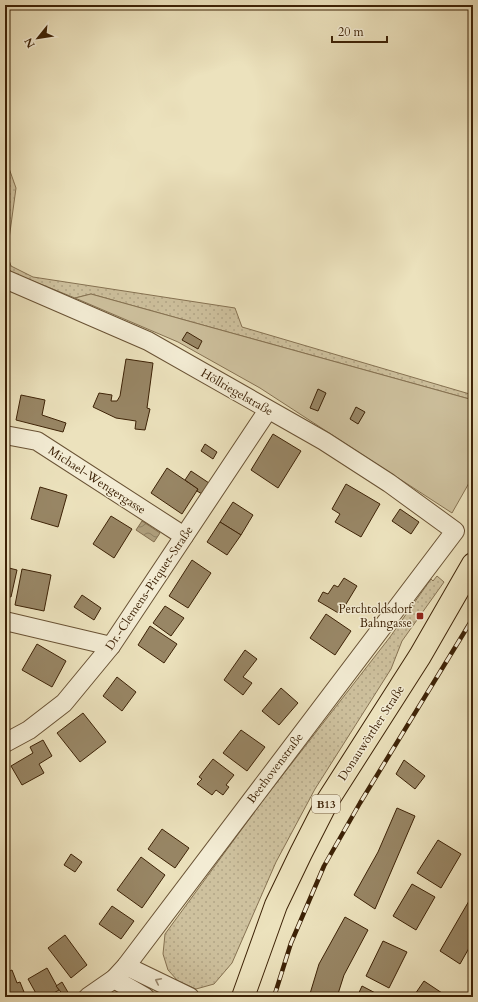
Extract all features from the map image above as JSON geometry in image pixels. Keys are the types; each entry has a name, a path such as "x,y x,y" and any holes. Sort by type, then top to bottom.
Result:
{"main road":[{"name":"Donauwörther Straße","path":"243,997 276,905 300,853 328,800 420,656 473,564"}],"street":[{"name":"Höllriegelstraße","path":"5,279 148,342 324,441 382,478 455,531"},
{"name":"Dr.-Clemens-Pirquet-Straße","path":"5,743 29,730 64,703 111,646 268,410"},
{"name":"Michael-Wengergasse","path":"5,434 37,441 184,536"},
{"name":"Beethovenstraße","path":"88,997 114,979 126,966 455,531"},
{"path":"5,622 111,646"},
{"path":"126,966 190,997"},
{"path":"114,979 145,997"}],"shaded area":[{"path":"5,157 16,188 7,254 11,266 33,277 235,308 242,327 473,395 473,400 91,294 75,298 13,273 5,266 5,202 7,189 5,177"},
{"path":"91,294 473,400 473,476 452,513 260,388 178,342 75,298"},
{"path":"437,576 444,582 402,641 391,669 315,789 276,862 232,963 214,984 196,989 178,981 168,970 163,954 165,934 261,803 390,637 431,579 433,581"}],"water":[{"path":"142,521 160,533 154,542 136,530"}],"building":[{"path":"187,332 202,341 198,349 182,340"},
{"path":"126,359 153,363 147,408 150,409 145,430 135,429 136,421 116,418 93,407 99,393 112,395 111,401 117,401 120,396"},
{"path":"318,389 326,393 318,411 310,408"},
{"path":"21,395 45,400 42,415 66,423 63,432 16,420"},
{"path":"356,407 365,412 358,424 350,419"},
{"path":"273,434 301,451 278,488 251,470"},
{"path":"205,444 217,452 213,459 201,451"},
{"path":"167,468 198,489 182,514 151,493"},
{"path":"191,471 209,483 202,494 197,491 198,489 185,480"},
{"path":"346,484 380,504 361,537 335,522 340,514 332,509"},
{"path":"40,487 67,495 58,527 31,519"},
{"path":"233,502 253,515 241,535 220,522"},
{"path":"400,509 419,522 411,534 392,521"},
{"path":"111,516 132,529 114,558 93,544"},
{"path":"220,522 241,535 227,555 207,542"},
{"path":"192,560 211,573 188,608 169,596"},
{"path":"5,567 17,570 11,597 5,596"},
{"path":"22,569 51,575 44,611 15,605"},
{"path":"344,578 357,586 340,614 318,601 323,592 328,594 334,585 338,587"},
{"path":"82,595 101,608 94,620 74,607"},
{"path":"165,606 184,618 171,636 153,623"},
{"path":"326,614 351,631 335,655 310,638"},
{"path":"150,626 177,644 164,663 138,645"},
{"path":"37,644 66,661 52,687 22,670"},
{"path":"245,650 257,659 243,677 252,683 243,695 224,680"},
{"path":"117,677 136,692 122,711 103,696"},
{"path":"281,688 298,703 279,725 262,711"},
{"path":"83,713 106,742 80,762 57,733"},
{"path":"241,730 265,747 247,771 223,753"},
{"path":"43,740 52,756 39,764 44,773 22,785 11,766 33,753 30,747"},
{"path":"213,759 234,775 226,785 229,787 223,795 216,790 212,795 197,784 202,779 199,777"},
{"path":"404,760 425,776 415,789 396,774"},
{"path":"397,808 415,816 375,909 354,895 378,852"},
{"path":"162,829 189,848 175,868 148,849"},
{"path":"438,840 461,854 441,888 417,873"},
{"path":"71,854 82,862 75,872 64,865"},
{"path":"141,857 165,875 142,908 117,890"},
{"path":"412,884 435,897 416,930 393,916"},
{"path":"473,894 473,941 460,964 440,951"},
{"path":"112,906 134,921 121,939 99,924"},
{"path":"345,917 368,930 344,975 337,997 309,997 319,964"},
{"path":"65,935 87,965 71,978 48,948"},
{"path":"383,941 407,952 389,988 366,976"},
{"path":"47,968 59,990 52,994 53,997 38,997 28,979"},
{"path":"12,970 17,983 20,982 26,997 5,997 5,973"},
{"path":"424,981 445,995 444,997 413,997"},
{"path":"62,982 69,994 65,997 56,986"},
{"path":"362,986 383,997 357,997"}],"railway":[{"path":"274,997 291,943 324,866 360,803 473,618"}],"place":[{"name":"Perchtoldsdorf Bahngasse","path":"420,616"}]}
